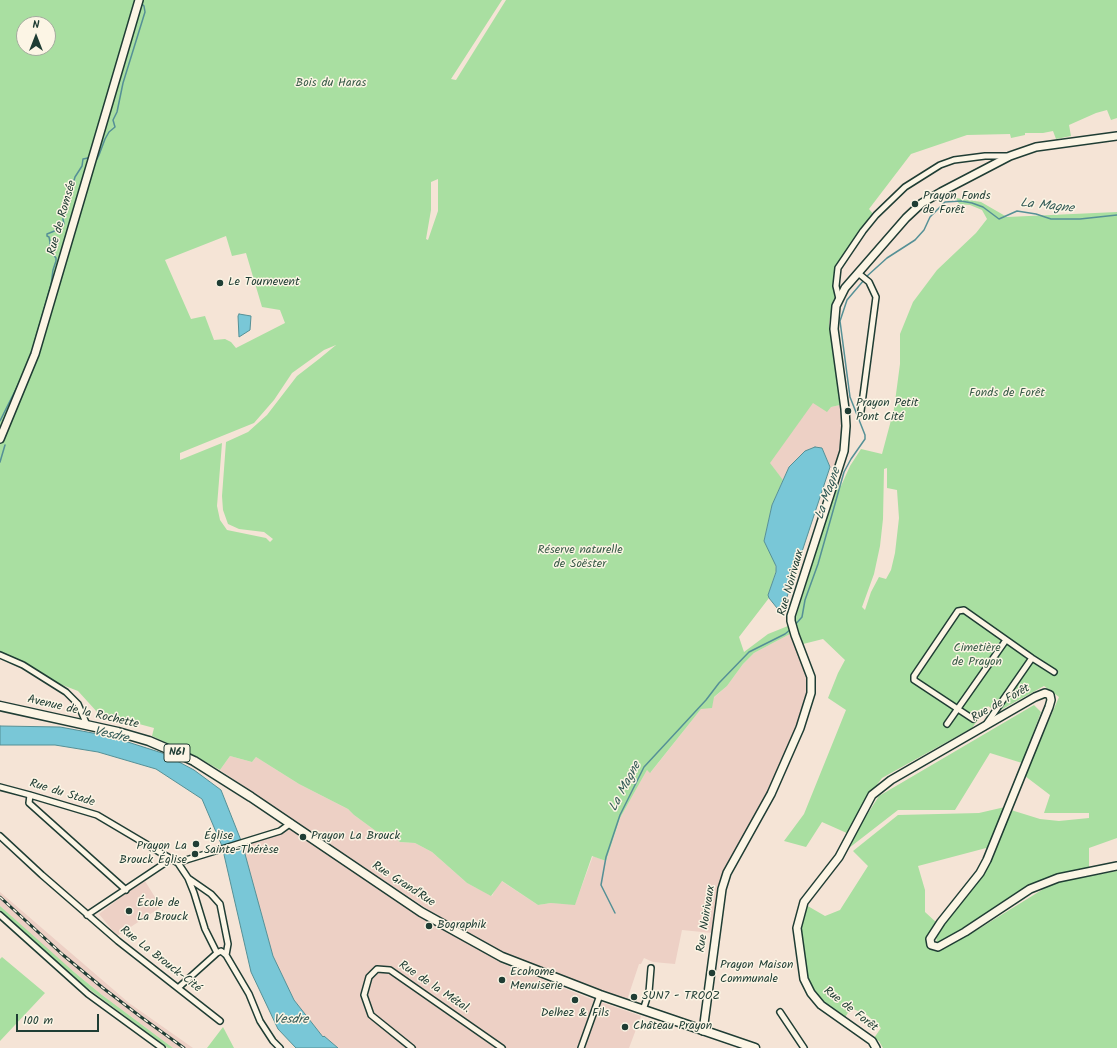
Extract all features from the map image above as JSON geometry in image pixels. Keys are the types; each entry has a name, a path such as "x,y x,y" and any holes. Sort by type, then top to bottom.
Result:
{"main road":[{"name":"Avenue de la Rochette","path":"0,706 118,732 149,742 183,756 204,767 251,796"},
{"name":"Rue Grand'Rue","path":"251,796 421,912 502,957 600,995 752,1047"}],"street":[{"name":"Rue de Romsée","path":"0,439 35,354 139,0"},
{"name":"Rue Noirivaux","path":"703,1031 722,889 727,873 771,794 800,728 811,693 811,678 792,627 791,616 844,450 846,426 845,409 834,329 836,306 839,299 845,288 860,274 906,218 922,203 1010,156 1036,148 1117,136"},
{"path":"839,299 836,286 838,268 863,231 876,215 905,187 940,165 954,160 985,156 1010,156"},
{"path":"860,274 869,282 876,298 861,411"},
{"path":"973,719 914,680 914,676 958,611 964,610 1054,672"},
{"path":"947,724 1006,640"},
{"path":"0,655 23,665 66,692 78,704 87,725"},
{"path":"987,724 1032,658"},
{"name":"Rue de Forêt","path":"876,1048 872,1041 821,1005 811,993 804,979 797,928 804,902 839,857 872,795 891,780 1035,697 1044,693 1050,695 1051,700 1049,707 987,860 980,873 941,922 930,939 931,945 938,947 965,932 1030,889 1058,878 1117,866"},
{"name":"Rue du Stade","path":"0,787 97,815 178,863"},
{"path":"30,795 29,803 126,890"},
{"path":"217,953 205,929 188,878 178,863 280,832 291,823"},
{"name":"Rue La Brouck-Cité","path":"0,836 87,915 220,1021"},
{"path":"87,915 171,859"},
{"path":"188,878 211,894 220,904 228,944 226,955"},
{"path":"0,915 82,989 162,1048"},
{"path":"178,988 221,951 226,955 248,994 260,1021 280,1048"},
{"path":"643,1010 649,992 651,968"},
{"name":"Rue de la Métal.","path":"412,1048 371,1015 364,995 369,977 377,969 390,970 502,1048"},
{"path":"581,1048 600,995"},
{"path":"780,1012 804,1048"}],"shaded area":[{"path":"813,402 831,407 840,405 843,416 843,444 835,470 830,467 822,448 789,467 783,480 769,463"},
{"path":"790,634 809,679 809,696 784,761 720,882 712,933 682,930 675,964 653,962 644,958 641,964 639,964 627,1000 526,965 432,912 220,770 230,756 252,762 256,757 299,784 348,809 384,837 387,833 400,842 415,843 432,852 467,883 492,896 500,880 538,905 551,903 575,904 593,856 606,861 620,818 647,770 651,772 701,709 727,686 743,664 754,653"},
{"path":"293,829 420,916 501,963 586,997 641,1016 629,1048 338,1048 324,1036 323,1037 294,1000 273,956 242,843"},
{"name":"École de La Brouck","path":"145,881 161,907 117,936 99,914 126,893"},
{"path":"0,892 129,1003 193,1048 173,1048 102,995 49,951 0,906"}],"green space":[{"path":"0,0 502,0 451,79 456,80 506,0 1117,0 1117,118 1111,120 1107,110 1096,113 1069,125 1071,136 1056,139 1053,131 1043,133 1025,133 1025,135 1011,138 1010,134 967,135 911,154 869,209 874,215 837,268 834,279 835,294 829,323 840,405 831,407 827,412 813,403 770,463 783,480 772,505 764,541 775,561 776,571 768,595 769,598 739,637 744,652 768,634 788,626 790,634 754,653 743,664 727,686 714,697 712,708 701,709 650,773 647,770 620,818 606,861 592,856 575,905 551,903 538,905 502,881 491,896 467,883 432,852 415,843 400,842 387,833 384,837 348,809 299,784 256,757 252,762 230,756 220,770 197,757 152,736 154,728 98,713 78,691 52,681 0,655","holes":["438,179 438,211 428,240 426,239 431,210 431,182","226,236 232,256 246,253 262,307 280,310 285,323 236,348 231,342 225,339 214,340 205,316 191,319 165,260","336,345 297,376 267,415 248,432 226,442 222,496 223,510 228,524 239,529 264,532 273,539 270,542 266,538 227,530 220,520 217,506 222,443 180,460 180,453 254,423 274,400 292,373 324,350"]},
{"path":"956,198 981,202 1007,217 1117,212 1117,838 1089,848 1089,869 1060,874 1032,886 942,944 937,942 936,937 940,928 993,858 1011,810 1040,819 1059,821 1089,818 1089,813 1044,813 1050,795 1025,776 1059,697 1044,686 997,712 988,706 972,728 882,778 867,798 849,834 822,822 806,847 784,841 804,814 846,710 828,698 845,660 823,639 803,644 795,620 837,485 841,486 850,466 861,449 882,454 894,409 900,364 900,334 913,302 937,270 976,233 987,219 982,210 970,205 959,204","holes":["887,468 887,488 897,490 899,518 895,553 891,570 886,579 879,577 871,592 865,610 862,607 874,574 880,546 883,519 884,469"]},
{"path":"1034,705 1041,712 1022,763 990,753 955,810 898,810 849,848 861,824 879,796"},
{"path":"1005,807 990,847 918,866 925,890 925,912 937,923 927,938 927,946 934,951 944,948 977,930 1053,883 1117,871 1117,1048 883,1048 879,1041 874,1038 881,1028 867,1015 851,1008 844,1019 824,1003 814,991 807,976 800,929 806,905 825,916 840,910 868,866 853,851 898,815 979,813"},
{"path":"0,906 102,995 173,1048 168,1048 74,978 0,911"},
{"path":"2,957 45,993 0,1041 0,959"},
{"path":"223,1027 234,1048 207,1048"}],"water":[{"path":"239,314 251,316 250,330 239,337 238,316"},
{"path":"815,447 822,448 830,467 783,609 777,608 768,595 776,572 776,566 764,541 772,505 789,467 805,451"},
{"name":"Vesdre","path":"0,726 60,727 109,736 162,753 194,770 221,790 242,843 273,956 294,1000 323,1037 324,1036 338,1048 296,1048 278,1029 251,972 222,846 202,799 156,769 98,752 55,745 0,745"}],"waterway":[{"path":"97,159 105,139 109,132 115,127 113,120 117,112 123,83 145,12 144,6 141,3"},
{"path":"30,358 51,285 56,261 56,258 50,251 50,242 47,234 57,230 64,224 63,219 75,177 82,166 83,159 88,158"},
{"name":"La Magne","path":"866,277 887,258 915,240 924,230 930,217 945,202 961,201 972,203 983,207 999,219 1017,211 1036,214 1051,219 1080,219 1117,215"},
{"name":"La Magne","path":"794,626 802,617 805,600 818,564 844,472 865,439 865,435 850,397 840,321 847,300 864,280"},
{"path":"0,421 24,373"},
{"path":"0,462 5,445"},
{"name":"La Magne","path":"615,913 601,885 606,857 620,815 644,767 706,700 719,683 749,652 785,634 791,629"}],"railway":[{"path":"0,897 63,955 103,988 184,1048"}],"place":[{"name":"Prayon Fonds de Forêt","path":"915,204"},
{"name":"Le Tournevent","path":"220,283"},
{"name":"Prayon Petit Pont Cité","path":"848,411"},
{"name":"Prayon La Brouck","path":"303,837"},
{"name":"Église Sainte-Thérèse","path":"196,844"},
{"name":"Prayon La Brouck Église","path":"195,854"},
{"name":"École de La Brouck","path":"129,911"},
{"name":"Bographik","path":"429,926"},
{"name":"Prayon Maison Communale","path":"712,973"},
{"name":"Ecohome Menuiserie","path":"502,980"},
{"name":"SUN7 - TROOZ","path":"634,997"},
{"name":"Delhez & Fils","path":"575,1000"},
{"name":"Château Prayon","path":"625,1027"}],"park label":[{"name":"Bois du Haras","path":"331,84"},
{"name":"Fonds de Forêt","path":"1007,394"},
{"name":"Réserve naturelle de Soëster","path":"580,558"},
{"name":"Cimetière de Prayon","path":"977,656"}]}
